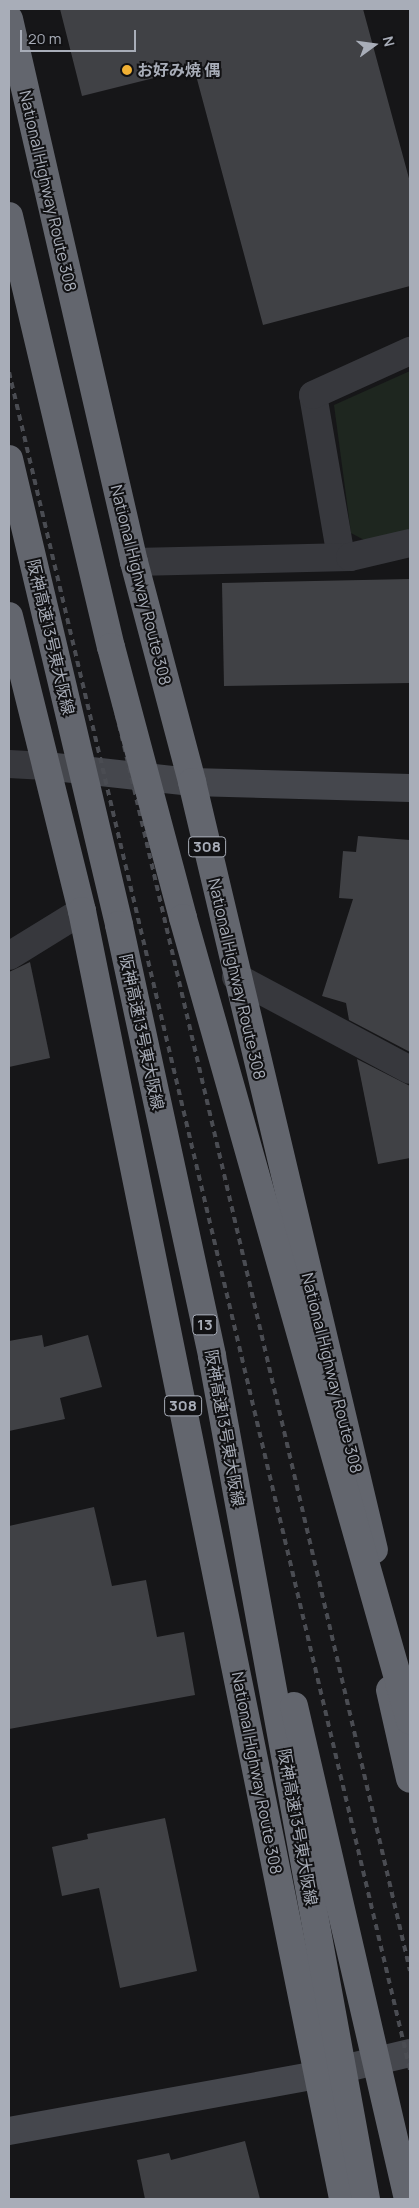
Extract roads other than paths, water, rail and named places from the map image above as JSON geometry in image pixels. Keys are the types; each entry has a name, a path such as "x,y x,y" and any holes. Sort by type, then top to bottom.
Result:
{"highway":[{"name":"National Highway Route 308","path":"9,19 134,562 192,782 236,977 374,1548 410,1674"},
{"path":"9,216 111,647 346,1503 410,1721"},
{"name":"阪神高速13号東大阪線","path":"9,459 119,925 212,1356 366,2199"},
{"name":"National Highway Route 308","path":"9,616 82,911 343,2199"},
{"path":"212,1356 408,2199"},
{"path":"346,1503 410,1779"}],"street":[{"path":"341,557 312,395 410,351"},
{"path":"134,562 341,557 410,543"},
{"path":"9,764 46,766 192,782 410,788"},
{"path":"9,956 82,911"},
{"path":"236,977 410,1070"},
{"path":"9,2131 317,2075 410,2053"}],"railway":[{"path":"9,253 410,1971"},
{"path":"9,372 410,2070"}],"place":[{"name":"お好み焼 偶","path":"127,70"}]}
